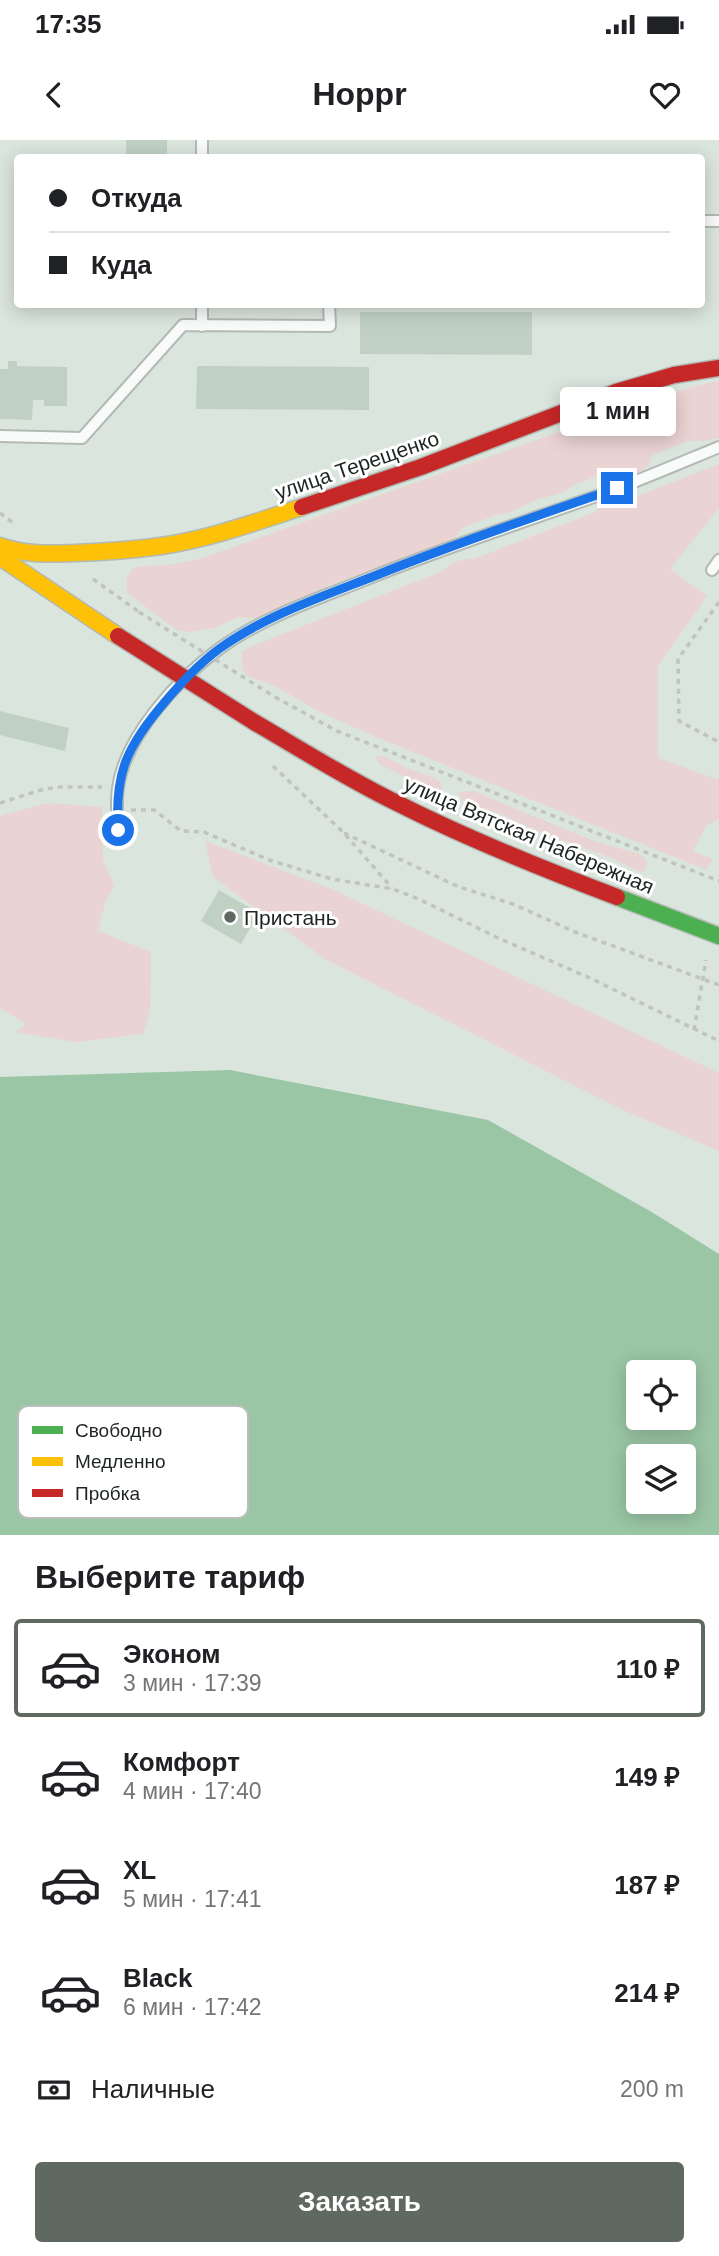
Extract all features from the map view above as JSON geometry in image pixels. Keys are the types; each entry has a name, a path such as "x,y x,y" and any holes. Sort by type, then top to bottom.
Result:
{"street":[{"name":"улица Терещенко","path":"0,546 39,554 79,554 162,545 228,531 421,467 616,392 674,375 719,368"},
{"name":"улица Вятская Набережная","path":"0,557 254,722 396,803 516,857 719,936"}],"lane":[{"path":"202,308 202,326"},
{"path":"0,436 82,438 183,325 330,326 329,308"},
{"path":"118,830 118,787 124,765 140,731 173,692 204,662 238,637 284,612 430,553 617,488 719,447"}],"path":[{"path":"719,602 678,659 678,672 679,721 719,742"},
{"path":"139,612 275,697 337,730 719,881"},
{"path":"271,763 277,772 344,833 393,889"},
{"path":"0,803 44,789 118,787"},
{"path":"117,810 154,810 181,831 204,832 269,860 332,879 393,889 421,900 498,939 590,978 719,1041"},
{"path":"344,833 460,887 513,904 575,932 719,985"},
{"path":"694,1030 706,956"}],"shaded area":[{"path":"719,381 719,438 688,441 652,455 646,467 636,474 623,475 610,471 576,484 564,492 462,528 455,538 447,542 408,559 333,583 263,619 238,617 215,628 189,632 177,630 127,593 127,577 134,567 199,559 607,415"},
{"path":"719,464 719,508 670,569 707,596 658,666 658,758 719,780 719,819 706,826 693,851 712,859 707,870 383,740 320,712 273,685 249,677 242,670 242,652 252,646 443,571 457,561 474,559 593,513 604,505 619,503"},
{"path":"384,756 406,768 436,778 442,784 440,792 379,764 376,757"},
{"path":"473,791 594,841 642,855 647,862 645,870 641,872 501,814 477,807 462,799 458,792"},
{"path":"47,803 102,807 103,859 114,886 105,903 98,931 151,952 150,1012 143,1034 75,1042 16,1032 26,1024 0,1008 0,816"},
{"path":"205,841 332,889 719,1073 719,1151 627,1112 325,959 213,877"},
{"path":"230,1070 488,1120 650,1211 719,1254 719,1535 0,1535 0,1077"}],"building":[{"path":"126,140 167,140 167,154 126,154"},
{"path":"360,312 532,312 532,355 360,354"},
{"path":"8,361 17,361 17,366 67,367 67,406 44,406 44,400 33,400 32,420 0,419 0,369 8,369"},
{"path":"197,366 369,367 369,410 196,409"},
{"path":"0,711 69,728 65,751 0,735"},
{"name":"Пристань","path":"219,890 259,913 241,944 201,921"}],"traffic: fast":[{"path":"617,897 719,936"}],"traffic: slow":[{"path":"0,546 46,554 150,547 215,535 302,507"},
{"path":"0,557 118,636"}],"traffic: jam":[{"path":"302,507 421,467 616,392 674,375 719,368"},
{"path":"118,636 254,722"},
{"path":"254,722 362,785 426,817 507,854 617,897"}],"place":[{"name":"Пристань","path":"230,917"}],"route":[{"path":"118,830 118,787 124,765 140,731 173,692 220,649 284,612 430,553 617,488"}]}
